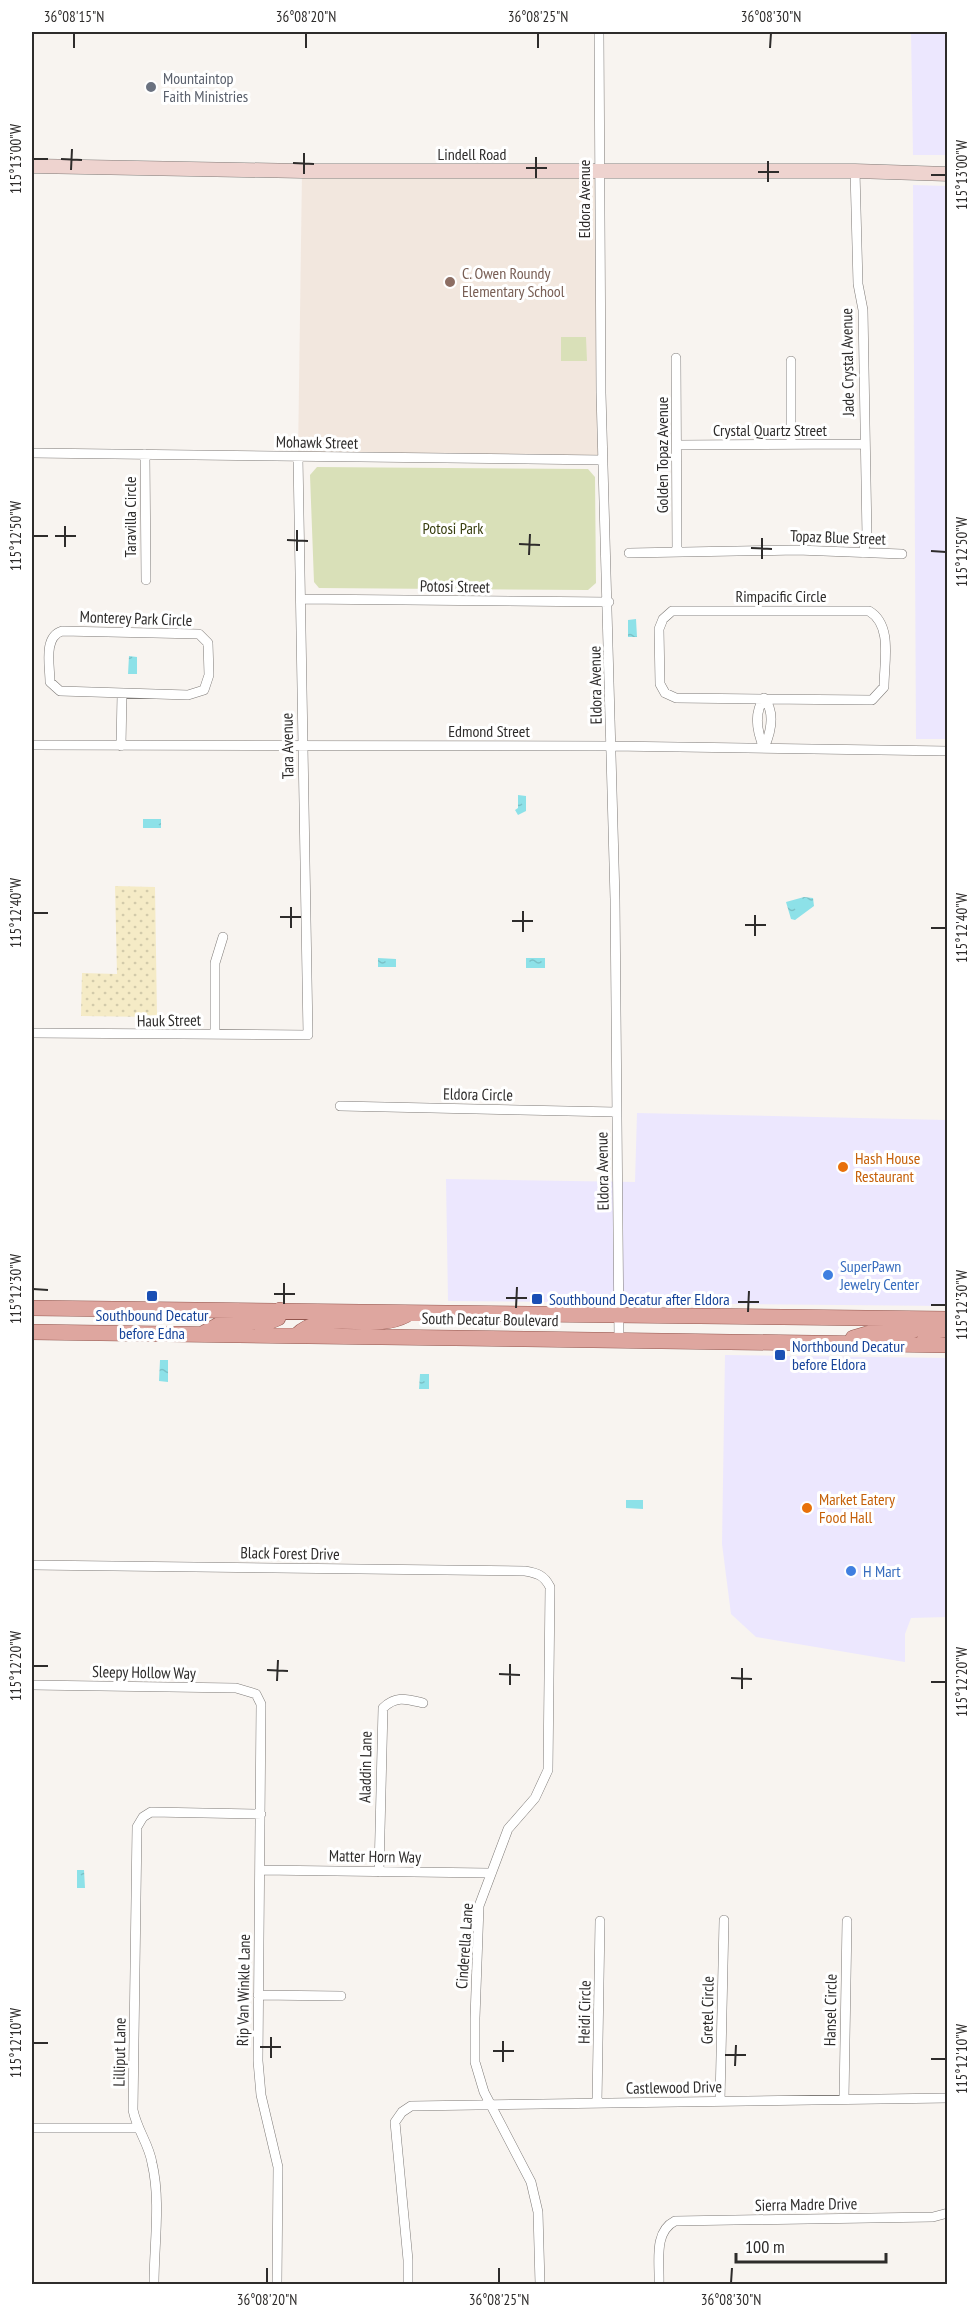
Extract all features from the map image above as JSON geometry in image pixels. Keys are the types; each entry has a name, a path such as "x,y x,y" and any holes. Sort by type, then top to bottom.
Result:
{"main road":[{"name":"South Decatur Boulevard","path":"32,1308 948,1319"},
{"path":"202,1334 220,1324 271,1321 278,1318 280,1310"},
{"path":"296,1336 305,1327 319,1322 385,1322 394,1321 411,1312"},
{"path":"765,1317 767,1342"},
{"path":"837,1343 877,1331 914,1330 918,1327 919,1319"},
{"path":"922,1344 930,1331 948,1329"},
{"name":"South Decatur Boulevard","path":"32,1332 619,1338 948,1345"}],"street":[{"name":"Eldora Avenue","path":"599,32 603,460 609,602 615,899 619,1338"},
{"name":"Lindell Road","path":"32,166 302,171 855,171 948,174"},
{"name":"Jade Crystal Avenue","path":"855,171 858,284 863,310 867,537 863,552"},
{"name":"Golden Topaz Avenue","path":"676,358 677,552"},
{"path":"791,361 792,444"},
{"name":"Crystal Quartz Street","path":"677,445 864,444"},
{"name":"Mohawk Street","path":"32,453 603,460"},
{"name":"Taravilla Circle","path":"145,454 146,580"},
{"name":"Tara Avenue","path":"298,457 301,747 308,1035"},
{"name":"Topaz Blue Street","path":"629,553 863,552 902,554"},
{"name":"Potosi Street","path":"301,599 609,602"},
{"name":"Rimpacific Circle","path":"672,611 869,611 878,616 884,625 884,687 872,700 765,698 676,698 665,693 660,684 659,629 663,619 672,611"},
{"name":"Monterey Park Circle","path":"62,631 191,633 204,637 208,643 209,675 204,690 188,695 122,694 69,693 54,688 50,682 49,644 52,637 62,631"},
{"path":"121,746 122,694"},
{"path":"764,748 770,734 771,706 765,698"},
{"name":"Edmond Street","path":"32,745 611,746 948,751"},
{"path":"215,1034 215,963 223,937"},
{"name":"Hauk Street","path":"32,1033 308,1035"},
{"name":"Eldora Circle","path":"340,1106 616,1112"},
{"name":"Black Forest Drive","path":"32,1565 525,1571 537,1573 546,1579"},
{"name":"Cinderella Lane","path":"540,2284 538,2212 531,2182 484,2092 476,2062 475,2018 479,1906 489,1873 508,1829 535,1798 548,1770 550,1587 546,1579"},
{"name":"Sleepy Hollow Way","path":"32,1685 236,1688 256,1694"},
{"name":"Rip Van Winkle Lane","path":"256,1694 261,1704 258,2061 261,2095 278,2167 277,2284"},
{"name":"Aladdin Lane","path":"380,1872 383,1708 391,1700 401,1698 423,1703"},
{"name":"Lilliput Lane","path":"154,2284 155,2180 152,2160 137,2128 133,2110 136,1827 143,1817 151,1812 261,1814"},
{"name":"Matter Horn Way","path":"260,1870 489,1873"},
{"name":"Gretel Circle","path":"720,2101 724,1920"},
{"name":"Heidi Circle","path":"597,2103 600,1921"},
{"name":"Hansel Circle","path":"844,2099 847,1921"},
{"path":"258,1995 341,1996"},
{"name":"Castlewood Drive","path":"408,2284 408,2260 395,2122 402,2112 411,2106 948,2098"},
{"path":"32,2128 137,2128"},
{"name":"Sierra Madre Drive","path":"659,2284 661,2235 666,2226 675,2221 933,2217 948,2213"}],"shaded area":[{"path":"911,32 947,32 947,155 913,155"},
{"name":"C. Owen Roundy Elementary School","path":"302,171 599,171 603,460 298,457"},
{"path":"913,185 947,186 947,739 916,739"},
{"path":"637,1113 947,1120 947,1306 448,1301 446,1179 635,1182"},
{"path":"725,1355 947,1358 947,1617 911,1618 905,1634 905,1662 756,1637 731,1614 722,1544"}],"green space":[{"path":"561,337 586,337 587,361 561,361"},
{"name":"Potosi Park","path":"317,467 588,469 595,477 596,583 588,590 319,588 314,582 310,475"}],"sand":[{"path":"115,886 155,887 157,1017 81,1016 82,973 117,974"}],"water":[{"path":"636,619 637,637 628,637 628,620"},
{"path":"129,656 137,657 137,674 128,674"},
{"path":"518,795 526,796 526,811 518,815 515,810 518,808"},
{"path":"143,819 161,819 161,828 143,828"},
{"path":"804,897 813,898 814,906 795,920 791,919 786,902"},
{"path":"378,958 396,959 396,967 378,967"},
{"path":"526,958 545,958 545,968 526,968"},
{"path":"160,1360 168,1360 168,1382 159,1381"},
{"path":"420,1374 429,1374 429,1389 419,1389"},
{"path":"626,1500 643,1500 643,1509 626,1508"},
{"path":"77,1870 84,1870 85,1888 77,1888"}],"place":[{"name":"Mountaintop Faith Ministries","path":"151,87"},
{"name":"C. Owen Roundy Elementary School","path":"450,282"},
{"name":"Hash House Restaurant","path":"843,1167"},
{"name":"SuperPawn Jewelry Center","path":"828,1275"},
{"name":"Southbound Decatur before Edna","path":"152,1296"},
{"name":"Southbound Decatur after Eldora","path":"537,1299"},
{"name":"Northbound Decatur before Eldora","path":"780,1355"},
{"name":"Market Eatery Food Hall","path":"807,1508"},
{"name":"H Mart","path":"851,1571"}]}
